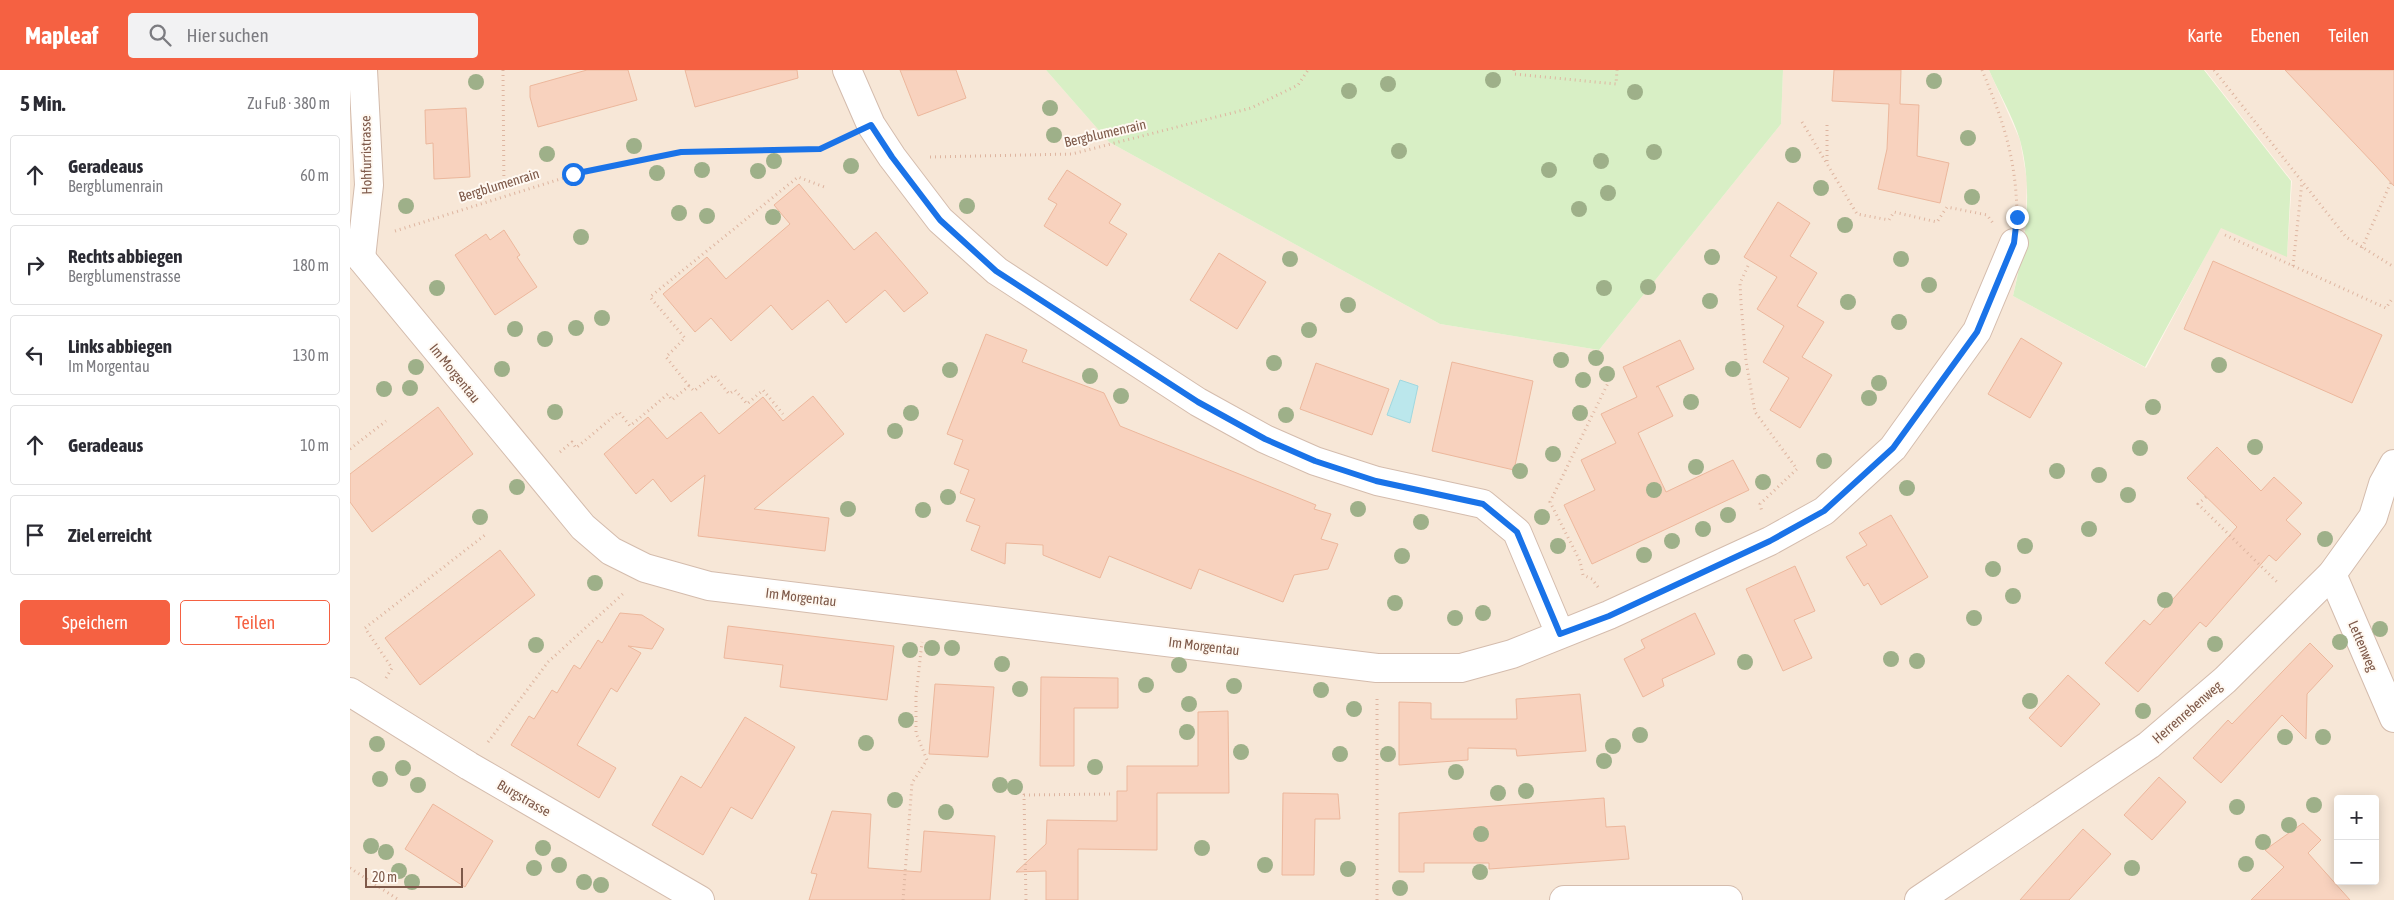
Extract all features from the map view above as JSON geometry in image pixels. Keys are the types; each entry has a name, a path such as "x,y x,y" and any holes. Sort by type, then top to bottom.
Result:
{"street":[{"name":"Hohfurristrasse","path":"356,259 369,185 364,70"},
{"path":"847,70 871,125 892,157 940,220 996,271 1198,402 1265,439 1315,461 1376,481 1483,504 1517,532 1560,634"},
{"name":"Im Morgentau","path":"356,259 583,527 611,551 645,568 709,586 1377,668 1461,668 1512,654 1609,616 1770,541 1824,511 1893,448 1977,332 2005,235"},
{"name":"Herrenrebenweg","path":"1919,900 2149,746 2225,680 2299,604 2332,574 2373,518 2383,484 2394,464"},
{"name":"Lettenweg","path":"2332,574 2394,718"},
{"name":"Burgstrasse","path":"350,692 469,766 700,900"},
{"path":"1564,900 1728,900"}],"path":[{"path":"503,70 504,195"},
{"name":"Bergblumenrain","path":"892,157 1072,154 1251,108 1298,85 1308,70"},
{"path":"1514,70 1514,74 1616,84 1617,70"},
{"path":"1982,70 2005,128 2012,155 2016,187 2005,235"},
{"path":"2214,70 2346,237 2394,267"},
{"path":"1827,162 1828,121"},
{"path":"1802,122 1857,214 1889,220 1894,212 1937,222 1947,207 1987,215 2005,235"},
{"name":"Bergblumenrain","path":"398,228 573,174 681,152 820,149 871,125"},
{"path":"783,414 763,390 747,404 735,390 730,394 714,375 694,391 666,356 685,338 650,297 798,177 827,188"},
{"path":"2293,266 2302,181"},
{"path":"2362,248 2391,182"},
{"path":"2225,235 2386,308 2392,299 2394,300"},
{"path":"1748,266 1740,283 1740,293 1746,361 1756,412 1797,469 1760,504"},
{"path":"1597,585 1592,579 1583,575 1580,562 1550,502 1609,382"},
{"path":"564,449 572,442 576,448 620,412 630,426 668,394 672,400 689,386"},
{"path":"350,449 386,421"},
{"path":"2206,497 2198,504 2299,604"},
{"path":"379,675 385,678 392,668 365,628 484,535"},
{"path":"469,766 548,662 628,590"},
{"path":"903,900 912,783 926,760 916,733 916,696 923,634"},
{"path":"1377,668 1377,900"},
{"path":"1026,900 1024,795 1111,794"},
{"path":"350,868 399,900"}],"shaded area":[{"path":"350,70 1046,70 1109,142 1440,324 1599,350 1781,124 1783,70 1989,70 2020,140 2027,180 2025,238 2013,296 2146,368 2221,227 2287,256 2292,181 2205,70 2394,70 2394,900 350,900"}],"green space":[{"path":"1046,70 1783,70 1781,124 1599,350 1440,324 1109,142"},
{"path":"1989,70 2204,70 2291,181 2287,257 2221,228 2145,367 2013,296 2026,218 2027,199 2024,160 2017,131"}],"water":[{"path":"1400,380 1418,386 1410,423 1387,415"}],"building":[{"path":"587,70 628,70 637,100 538,127 530,97 530,86"},
{"path":"685,70 797,70 798,78 695,107"},
{"path":"900,70 956,70 966,98 918,116"},
{"path":"1834,70 1901,70 1900,104 1919,105 1917,156 1949,163 1940,203 1878,189 1887,149 1889,104 1832,101"},
{"path":"2285,70 2394,70 2394,186 2375,165"},
{"path":"466,108 470,177 434,179 433,143 426,144 425,110"},
{"path":"1067,170 1121,204 1109,223 1127,234 1107,266 1044,226 1057,204 1048,199"},
{"path":"799,184 854,250 876,232 928,293 904,312 885,290 846,323 828,300 792,330 771,305 731,341 711,318 695,332 663,294 707,257 726,279 790,224 774,205"},
{"path":"1778,202 1810,223 1790,256 1817,273 1797,306 1824,322 1802,357 1832,375 1800,428 1770,410 1789,378 1763,362 1784,326 1757,309 1777,277 1744,257"},
{"path":"504,230 520,255 517,257 537,287 495,315 455,255 486,234 490,240"},
{"path":"1219,253 1266,282 1237,329 1190,300"},
{"path":"2213,261 2382,335 2352,403 2184,329"},
{"path":"986,334 1027,350 1022,362 1104,393 1120,426 1316,505 1314,509 1331,514 1321,539 1338,544 1328,569 1294,575 1283,602 1199,569 1191,589 1109,556 1100,578 1043,555 1043,545 1006,543 1005,564 971,550 980,526 966,521 975,499 960,493 969,470 954,464 963,440 947,434"},
{"path":"2021,338 2062,363 2030,418 1988,394"},
{"path":"1680,340 1694,369 1658,386 1673,416 1638,433 1666,492 1733,460 1749,490 1592,564 1564,505 1595,490 1581,460 1616,443 1601,414 1637,397 1623,367"},
{"path":"1452,362 1533,381 1514,470 1432,451"},
{"path":"1316,363 1389,389 1372,435 1300,409"},
{"path":"813,396 844,434 754,509 829,518 825,551 698,536 705,475 671,502 653,479 636,494 604,454 648,417 667,439 701,412 719,434 763,397 783,421"},
{"path":"438,407 473,454 372,532 350,502 350,474"},
{"path":"2217,447 2261,491 2274,477 2302,503 2286,520 2301,534 2276,561 2269,555 2206,627 2200,622 2138,692 2105,663 2144,620 2150,625 2237,527 2187,478"},
{"path":"1891,515 1928,577 1881,605 1868,583 1864,586 1846,557 1867,545 1859,533"},
{"path":"500,550 535,595 420,685 385,638"},
{"path":"1795,566 1815,611 1794,620 1812,658 1783,671 1746,589"},
{"path":"620,613 642,615 664,629 652,649 628,646 641,653 617,692 611,688 577,745 616,768 599,798 511,745 529,716 534,719 552,690 557,693 574,665 580,669 598,640 602,643"},
{"path":"1695,613 1715,654 1662,679 1664,686 1643,697 1624,659 1645,648 1641,640"},
{"path":"728,626 894,646 887,700 780,687 783,665 724,658"},
{"path":"2310,643 2333,666 2307,694 2306,739 2282,715 2221,783 2193,758 2228,720 2232,724"},
{"path":"2068,675 2100,704 2061,747 2029,718"},
{"path":"1041,677 1118,678 1118,708 1074,708 1074,766 1040,766"},
{"path":"935,684 994,687 988,757 929,754"},
{"path":"1580,694 1586,751 1517,756 1516,749 1468,748 1468,760 1399,765 1399,702 1431,703 1431,719 1517,719 1516,699"},
{"path":"1228,711 1229,793 1157,793 1157,850 1078,849 1078,900 1046,900 1046,871 1016,872 1046,844 1047,820 1117,821 1117,791 1127,791 1127,766 1198,766 1198,712"},
{"path":"745,717 795,747 752,819 731,807 703,855 652,825 681,776 701,788"},
{"path":"2159,777 2186,802 2152,840 2124,815"},
{"path":"1283,793 1338,794 1340,819 1315,819 1314,875 1282,875"},
{"path":"1604,798 1606,827 1625,826 1629,859 1489,869 1489,863 1424,863 1424,872 1399,872 1399,813"},
{"path":"433,804 493,841 465,887 405,849"},
{"path":"832,811 871,814 868,868 921,872 924,831 995,836 990,900 809,900 817,874 811,873"},
{"path":"2303,823 2321,840 2308,853 2334,882 2334,885 2337,885 2350,900 2251,900 2284,867 2265,850"},
{"path":"2083,829 2111,854 2069,900 2020,900"}],"route":[{"path":"573,174 681,152 820,149 871,125 892,157 940,220 996,271 1198,402 1265,439 1315,461 1376,481 1483,504 1517,532 1560,634 1609,616 1770,541 1824,511 1893,448 1977,332 2014,243 2017,217"}]}
